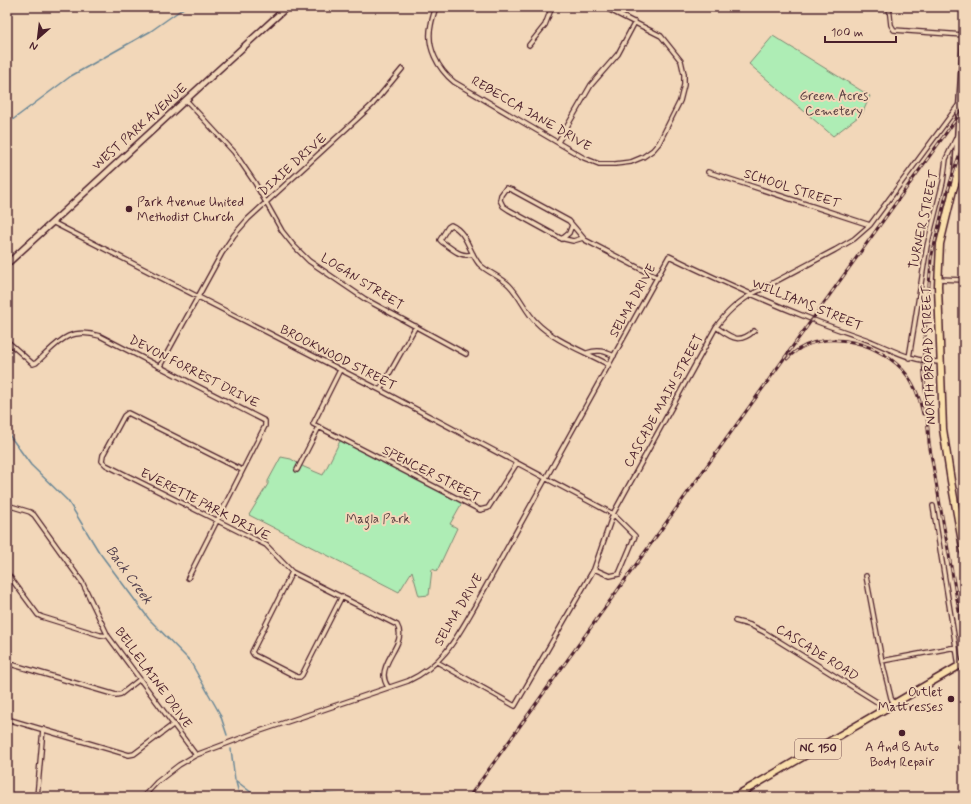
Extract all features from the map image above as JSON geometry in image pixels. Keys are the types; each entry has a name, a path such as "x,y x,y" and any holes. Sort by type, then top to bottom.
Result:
{"main road":[{"name":"WEST PARK AVENUE","path":"7,264 288,7"},
{"path":"955,185 964,35"},
{"name":"NORTH BROAD STREET","path":"964,158 955,185 940,244 938,279 943,429 950,482 964,553"},
{"name":"NC 150","path":"734,797 961,664"}],"street":[{"name":"REBECCA JANE DRIVE","path":"436,7 430,27 430,41 433,54 446,76 584,158 599,164 631,162 643,157 653,150 659,142 680,101 684,85 684,74 681,62 660,36 604,7"},
{"path":"529,45 545,25 552,7"},
{"path":"889,7 891,25 894,30 964,35"},
{"path":"558,142 592,85 618,54 635,22"},
{"name":"DIXIE DRIVE","path":"160,366 234,235 248,219 363,113 402,69"},
{"name":"LOGAN STREET","path":"186,100 244,164 282,231 309,261 365,299 466,354"},
{"name":"CASCADE MAIN STREET","path":"437,662 515,706 594,569 612,514 716,327 726,313 736,304 752,294 854,239 870,225 960,102"},
{"name":"TURNER STREET","path":"909,358 927,246 943,182 946,159 957,135"},
{"name":"SCHOOL STREET","path":"708,172 870,225"},
{"path":"583,238 573,241 562,239 503,206 500,198 503,190 506,188 512,190 569,221 583,238 658,278"},
{"name":"BROOKWOOD STREET","path":"52,222 380,390 612,514 634,536 619,574 610,576 594,569"},
{"path":"562,239 569,233 572,228 572,224"},
{"name":"SELMA DRIVE","path":"473,254 467,256 461,254 440,240 448,227 451,225 457,228 463,235 479,263 508,283 537,323 552,335 609,365"},
{"name":"WILLIAMS STREET","path":"669,256 812,320 870,341 909,358 923,362 940,362"},
{"name":"SELMA DRIVE","path":"143,797 157,782 179,765 196,755 420,675 437,662 449,649 457,637 669,256"},
{"path":"938,279 964,280"},
{"path":"380,390 416,326"},
{"path":"716,327 737,339 748,336 754,331"},
{"name":"DEVON FORREST DRIVE","path":"7,341 33,364 36,363 60,340 66,337 80,333 89,333 100,336 262,418 265,421 265,426 188,578"},
{"name":"SELMA DRIVE","path":"587,353 594,350 600,350 614,356"},
{"path":"297,470 319,427 313,424 340,370"},
{"name":"EVERETTE PARK DRIVE","path":"242,470 128,413 124,416 103,455 102,460 106,465 266,546 292,572 397,625 400,629 400,637 388,661 384,675 388,687"},
{"name":"SPENCER STREET","path":"319,427 480,510 488,508 517,463"},
{"name":"BELLELAINE DRIVE","path":"7,505 30,512 34,515 82,582 108,636 196,755"},
{"path":"933,506 956,647 961,664"},
{"path":"292,572 252,652 254,655 297,677 302,675 342,596"},
{"path":"7,573 38,615 100,635 108,636"},
{"path":"866,576 882,660 891,698 894,704"},
{"name":"CASCADE ROAD","path":"735,621 750,625 769,635 877,702 883,710"},
{"path":"882,660 956,647"},
{"path":"7,663 116,695 121,694 140,679"},
{"path":"7,719 129,755 134,754 174,724"},
{"path":"37,797 43,730"},
{"path":"959,746 964,748"}],"green space":[{"name":"Green Acres Cemetery","path":"773,36 870,96 862,114 833,136 749,64"},
{"name":"Magla Park","path":"341,439 463,501 450,524 457,528 437,571 432,569 429,595 419,596 412,571 399,592 249,515 268,484 268,481 281,457 291,459 304,467 323,475"}],"waterway":[{"path":"7,124 71,76 151,31 185,7"},
{"name":"Back Creek","path":"7,432 31,465 68,501 99,552 149,619 190,661 220,714 227,735"},
{"name":"Back Creek","path":"231,749 235,780 252,793 265,797"},
{"path":"236,782 240,797"},
{"name":"Back Creek","path":"307,797 317,793 350,797"},
{"name":"Back Creek","path":"425,797 441,794"}],"railway":[{"path":"469,797 964,108"},
{"path":"964,143 945,199 931,259 923,362 929,443 964,639"},
{"path":"787,359 800,349 814,343 830,340 861,344 877,351 902,369 916,390 923,414"}],"place":[{"name":"Park Avenue United Methodist Church","path":"129,209"},
{"name":"Outlet Mattresses","path":"951,699"},
{"name":"A And B Auto Body Repair","path":"902,733"}]}
